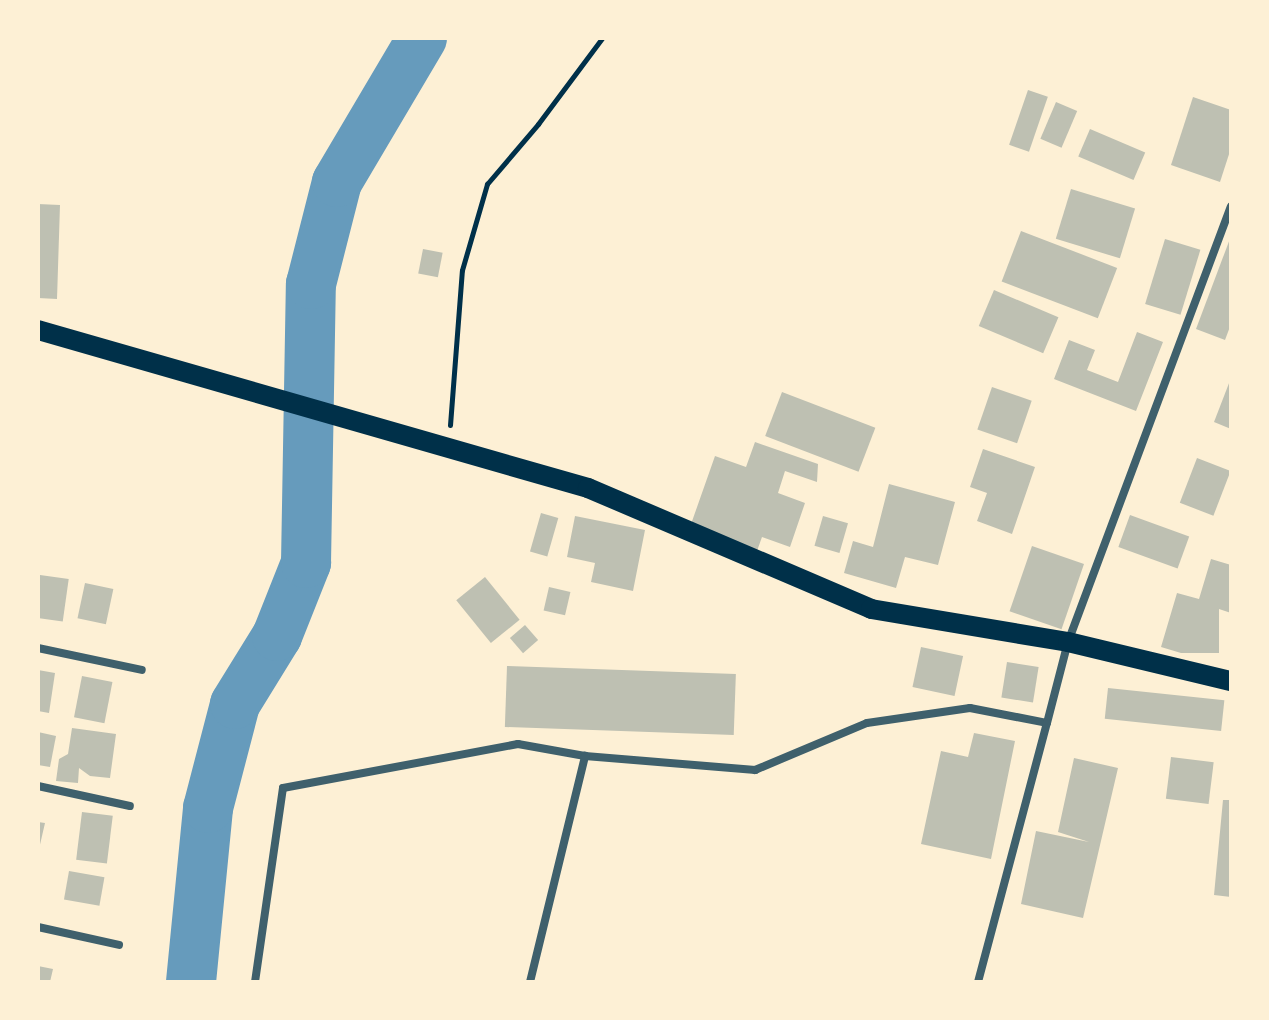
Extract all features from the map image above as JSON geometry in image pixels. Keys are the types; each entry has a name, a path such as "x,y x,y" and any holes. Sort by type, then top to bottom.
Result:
{"main road":[{"path":"38,330 588,488 871,609 1068,642 1231,681"}],"street":[{"path":"978,982 1068,642 1231,207"},
{"path":"38,648 142,670"},
{"path":"255,982 283,788 518,744 585,756 755,770 867,723 970,708 1047,723"},
{"path":"530,982 585,756"},
{"path":"38,786 130,806"},
{"path":"38,927 119,945"}],"path":[{"path":"449,448 462,270 487,184 538,124 602,38"}],"building":[{"path":"1028,90 1048,97 1029,152 1009,145"},
{"path":"1193,97 1231,110 1231,148 1220,182 1171,165"},
{"path":"1056,102 1077,111 1062,148 1040,139"},
{"path":"1090,129 1145,152 1134,180 1078,157"},
{"path":"1071,189 1135,209 1120,258 1056,239"},
{"path":"38,204 60,205 57,299 38,298"},
{"path":"1021,231 1117,268 1098,318 1002,281"},
{"path":"1231,236 1231,324 1225,340 1196,329"},
{"path":"1165,239 1200,250 1181,315 1145,304"},
{"path":"423,249 443,253 438,277 418,274"},
{"path":"994,290 1058,317 1043,353 979,326"},
{"path":"1137,332 1163,342 1136,411 1054,379 1069,340 1095,350 1087,370 1118,382"},
{"path":"1231,378 1231,429 1214,422"},
{"path":"992,387 1032,401 1017,443 977,430"},
{"path":"782,392 875,428 859,472 765,436"},
{"path":"755,442 818,464 817,482 785,471 778,493 805,503 790,547 762,537 757,551 690,527 715,456 746,467"},
{"path":"983,449 1035,467 1012,534 977,521 987,493 970,487"},
{"path":"1197,458 1231,471 1213,516 1180,503"},
{"path":"889,484 955,502 938,565 905,557 896,588 844,573 853,541 873,547"},
{"path":"541,513 558,518 547,556 530,551"},
{"path":"1130,515 1189,537 1178,568 1118,547"},
{"path":"575,516 645,530 633,591 591,582 595,563 567,557"},
{"path":"823,516 848,523 839,553 814,546"},
{"path":"1032,546 1084,564 1062,629 1010,611"},
{"path":"1211,559 1231,565 1231,613 1219,609 1219,653 1181,653 1161,647 1177,593 1199,599"},
{"path":"40,575 69,579 63,622 38,618"},
{"path":"485,577 520,620 491,643 456,600"},
{"path":"85,583 113,589 106,624 78,618"},
{"path":"549,587 570,592 565,615 544,610"},
{"path":"525,625 538,640 523,653 510,638"},
{"path":"921,647 963,656 955,696 912,687"},
{"path":"1007,662 1039,667 1033,703 1001,698"},
{"path":"507,666 736,674 734,735 505,727"},
{"path":"38,670 55,673 49,713 38,711"},
{"path":"82,676 112,682 104,723 74,717"},
{"path":"1108,688 1224,700 1221,731 1105,719"},
{"path":"72,728 116,734 110,778 90,776 79,768 78,783 56,781 59,759 68,754"},
{"path":"38,732 56,736 50,767 38,765"},
{"path":"974,733 1015,741 991,859 921,844 941,751 968,757"},
{"path":"1171,757 1214,762 1209,804 1166,799"},
{"path":"1074,758 1118,768 1083,918 1021,904 1036,831 1089,842 1058,832"},
{"path":"1223,800 1231,800 1231,897 1214,895"},
{"path":"82,812 113,816 107,863 76,860"},
{"path":"38,822 45,823 39,849 38,849"},
{"path":"69,871 104,877 99,906 64,900"},
{"path":"38,966 53,969 50,982 38,982"}],"waterway":[{"path":"191,982 208,808 235,704 277,636 306,563 311,284 337,182 422,38"}]}
